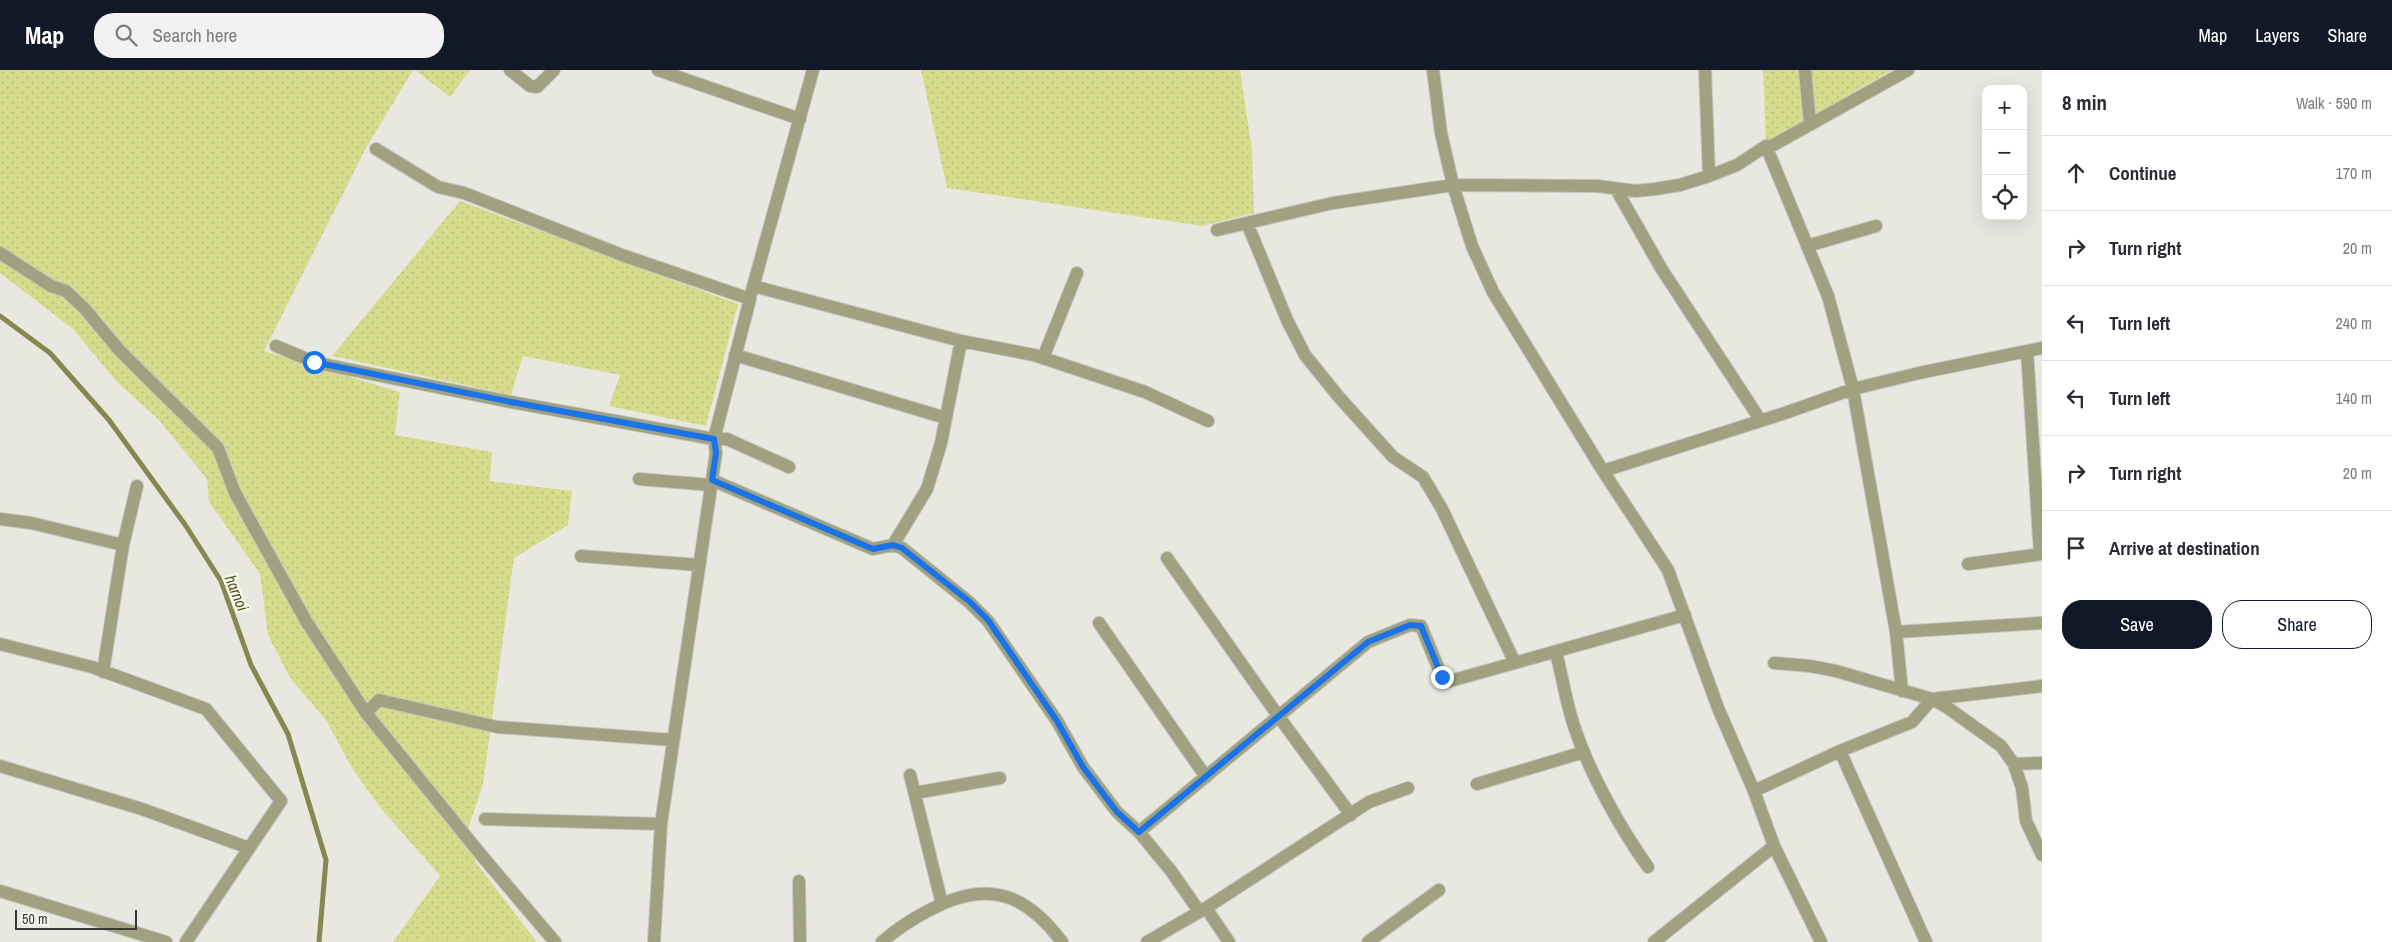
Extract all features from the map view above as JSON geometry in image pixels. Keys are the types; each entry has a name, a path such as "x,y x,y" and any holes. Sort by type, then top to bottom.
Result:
{"street":[{"path":"510,70 530,86 537,87 554,70"},
{"path":"658,70 800,119"},
{"path":"654,942 661,824 712,483 716,453 714,439 753,286 814,70"},
{"path":"1433,70 1441,133 1453,185 1472,246 1493,292 1603,471 1668,570 1718,708 1754,791 1774,846 1821,942"},
{"path":"1704,70 1709,176"},
{"path":"1805,70 1810,124"},
{"path":"1217,230 1333,203 1453,185 1636,190 1680,185 1737,165 1766,146 1768,148 1903,72"},
{"path":"1766,146 1828,296 1852,389 1896,632 1902,691"},
{"path":"376,149 438,187 464,193 622,256 750,299"},
{"path":"1616,188 1660,268 1761,421"},
{"path":"1247,223 1287,320 1305,355 1338,396 1393,457 1423,476 1442,509 1516,663"},
{"path":"1807,246 1876,226"},
{"path":"0,253 51,286 66,291 85,309 120,351 218,448 235,493 306,621 366,714 482,856 556,942"},
{"path":"1043,358 1077,273"},
{"path":"753,286 961,341 1043,358 1145,392 1208,421"},
{"path":"893,545 927,489 941,444 961,341"},
{"path":"276,346 314,362 332,366 511,402 714,439 727,438 789,467"},
{"path":"1603,471 1761,421 1852,389 1919,373 2042,348"},
{"path":"1968,564 2041,554 2026,351"},
{"path":"735,356 946,418"},
{"path":"639,480 712,483 873,549 893,545 902,548 970,602 988,620 1057,721 1083,767 1117,812 1139,832 1229,942"},
{"path":"103,672 123,545 137,486"},
{"path":"0,519 32,523 123,545"},
{"path":"580,556 699,565"},
{"path":"1167,558 1351,815"},
{"path":"1139,832 1368,642 1410,625 1421,626 1442,677 1450,681 1685,615"},
{"path":"1099,623 1206,778"},
{"path":"1896,632 2042,623"},
{"path":"0,644 103,672 206,708 281,801 186,942"},
{"path":"1556,652 1574,726 1584,752 1629,841 1648,867"},
{"path":"1774,663 1810,666 1836,671 1932,699 1948,708 2001,746 2014,764 2022,788 2026,821 2042,854"},
{"path":"1754,791 1840,751 1912,722 1932,699 2042,686"},
{"path":"366,714 379,700 497,727 673,740"},
{"path":"1840,751 1926,942"},
{"path":"1477,784 1584,752"},
{"path":"2014,764 2042,763"},
{"path":"0,766 142,810 249,848"},
{"path":"910,775 942,904"},
{"path":"915,793 1000,778"},
{"path":"1147,942 1369,802 1408,788"},
{"path":"485,820 661,824"},
{"path":"1654,942 1774,846"},
{"path":"799,881 800,942"},
{"path":"1368,942 1439,890"},
{"path":"0,891 166,942"},
{"path":"882,942 899,927 920,913 961,896 985,892 1011,898 1029,907 1046,921 1062,942"}],"green space":[{"path":"0,70 413,70 366,148 264,351 400,392 395,435 492,452 490,481 572,491 568,525 514,558 483,784 467,832 476,863 537,942 393,942 440,876 379,806 352,768 326,720 290,678 268,635 260,574 209,502 207,479 159,420 117,382 73,329 0,273"},
{"path":"415,70 470,70 450,97"},
{"path":"921,70 1240,70 1252,150 1254,213 1202,226 947,188"},
{"path":"1763,70 1892,70 1766,143"},
{"path":"460,201 738,304 706,426 609,406 620,375 523,356 511,395 332,356"}],"waterway":[{"name":"harnoi","path":"0,316 50,353 109,420 186,526 221,581 251,665 288,734 326,860 319,942"}],"route":[{"path":"314,362 511,402 714,439 716,453 712,480 873,549 893,545 902,548 970,602 988,620 1057,721 1083,767 1117,812 1139,832 1368,642 1410,625 1421,626 1442,677"}]}
